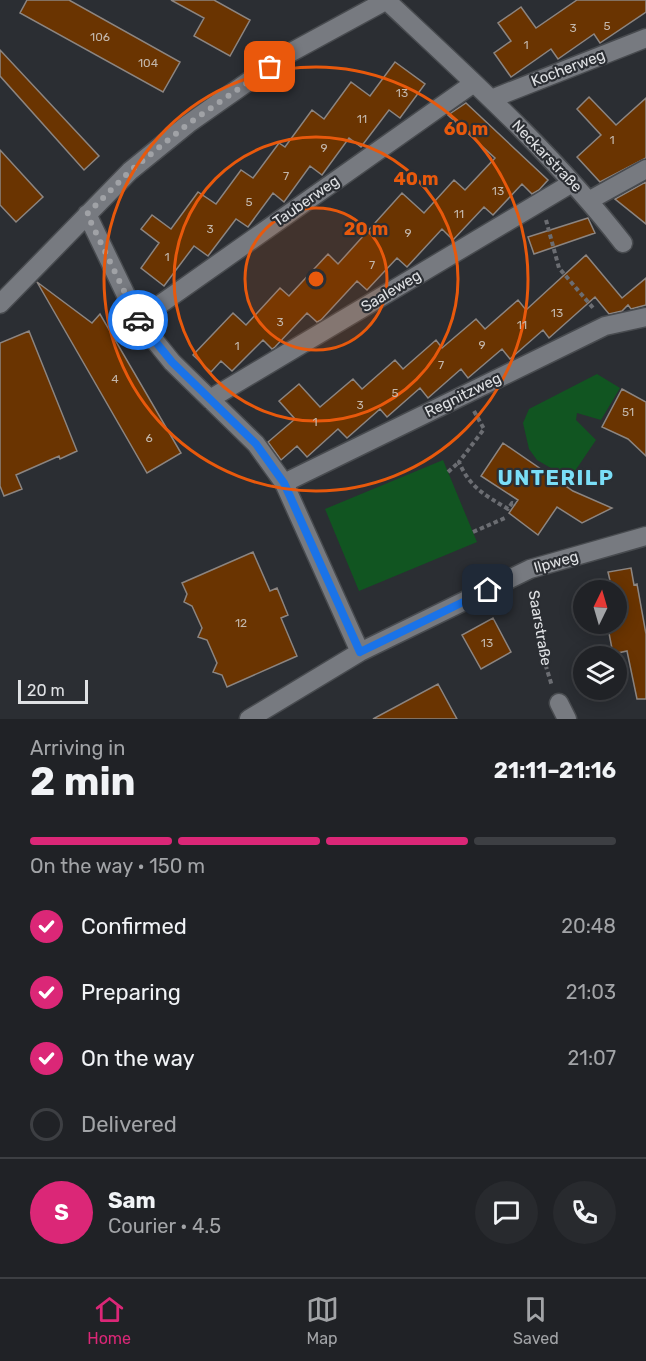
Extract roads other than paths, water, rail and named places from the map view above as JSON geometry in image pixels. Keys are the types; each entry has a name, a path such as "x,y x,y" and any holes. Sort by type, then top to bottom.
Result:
{"street":[{"name":"Neckarstraße","path":"387,0 474,82 590,200 623,243"},
{"path":"0,304 130,171 188,124 286,55 387,0"},
{"name":"Kocherweg","path":"491,99 646,38"},
{"name":"Tauberweg","path":"138,320 474,82"},
{"path":"590,200 646,169"},
{"name":"Saaleweg","path":"210,399 572,183"},
{"path":"87,214 138,320 172,362 256,444 284,483 360,652"},
{"name":"Regnitzweg","path":"284,483 609,325 646,317"},
{"name":"Ilpweg","path":"249,719 360,652 530,569 646,536"}],"district":[{"name":"UNTERILP","path":"556,478"}]}
